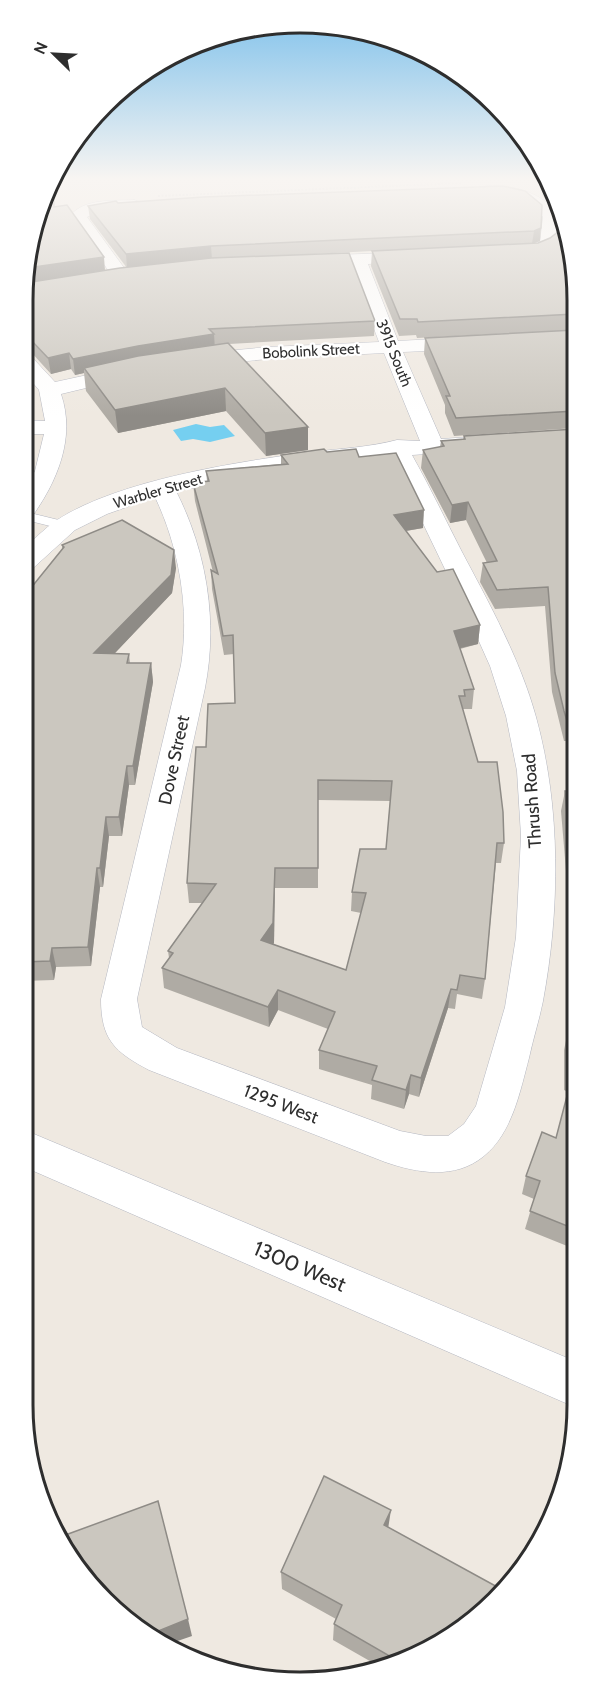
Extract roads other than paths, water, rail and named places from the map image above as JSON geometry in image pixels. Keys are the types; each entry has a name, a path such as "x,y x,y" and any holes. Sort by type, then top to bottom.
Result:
{"street":[{"path":"101,279 127,275 112,257"},
{"path":"287,262 407,257"},
{"name":"3915 South","path":"357,259 390,347 433,445"},
{"name":"Bobolink Street","path":"180,363 268,353 492,342"},
{"path":"49,390 150,368"},
{"path":"33,371 49,390 54,408 55,428 54,445 43,481 33,500"},
{"path":"33,427 55,428"},
{"name":"Warbler Street","path":"33,556 66,526 102,508 162,487 277,464 397,447 567,437"},
{"name":"Thrush Road","path":"397,447 482,615 510,683 527,741 535,809 536,897 525,999 498,1101 483,1131 467,1146 446,1155"},
{"name":"Dove Street","path":"123,1035 118,1017 119,999 172,771 198,642 198,612 180,527 173,506 162,487"},
{"name":"1295 West","path":"123,1035 141,1048 163,1059 399,1149 422,1154 446,1155"},
{"name":"1300 West","path":"33,1152 567,1380"}],"lane":[{"path":"33,517 66,526"}],"water":[{"path":"196,424 210,427 224,425 235,436 210,442 193,439 181,441 173,430"}]}
